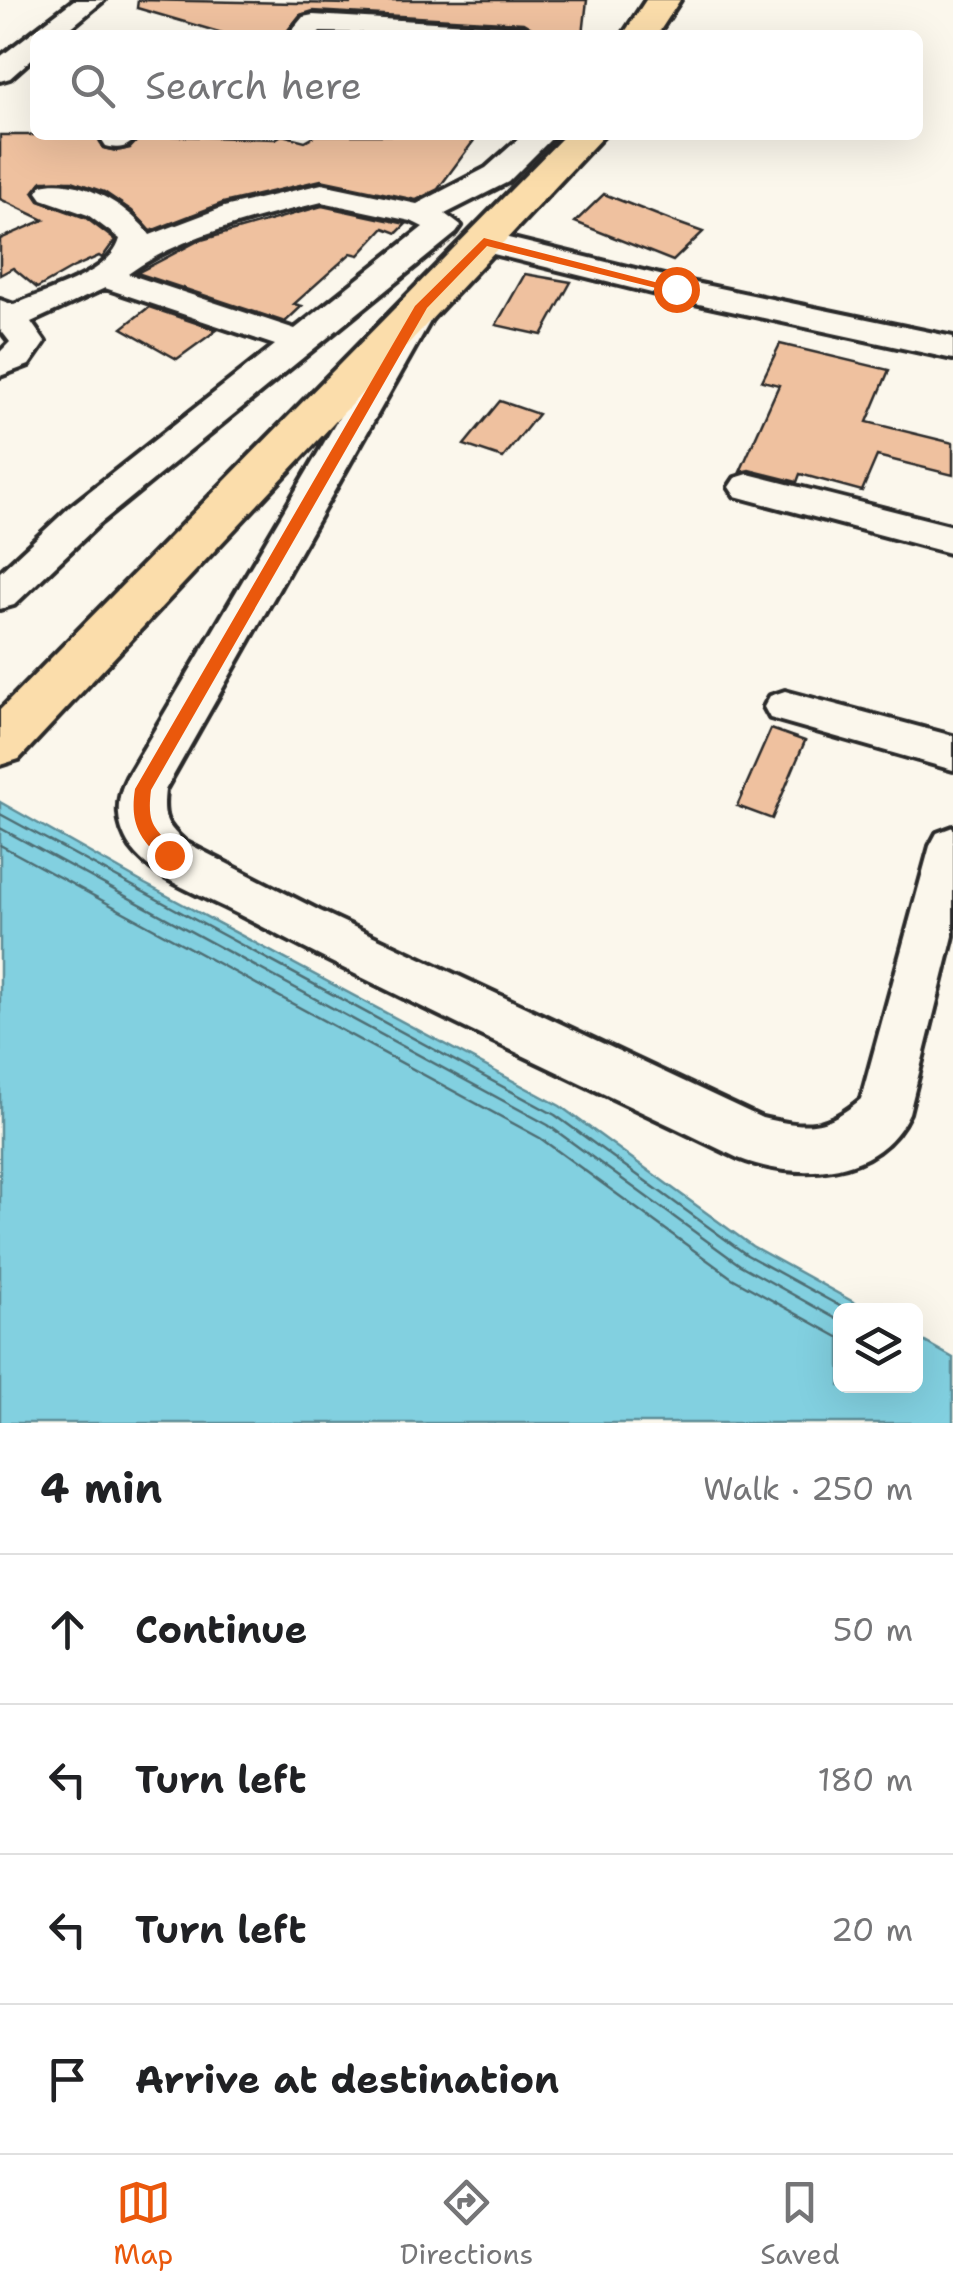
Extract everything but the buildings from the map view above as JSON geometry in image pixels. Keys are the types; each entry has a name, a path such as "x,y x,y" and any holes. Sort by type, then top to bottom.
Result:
{"main road":[{"path":"650,30 678,16"},
{"path":"0,744 484,242 561,140"}],"street":[{"path":"51,30 91,0"},
{"path":"313,19 457,30"},
{"path":"0,38 30,40"},
{"path":"0,72 30,47"},
{"path":"421,214 558,140"},
{"path":"53,192 108,212 128,225 136,238 131,256"},
{"path":"0,366 16,357 28,342 5,315 104,277 131,256 236,214 322,193 421,214 445,226 86,515 0,595"},
{"path":"484,242 676,289 953,348"},
{"path":"104,277 300,342"},
{"path":"422,306 143,789 140,814 148,836 169,855 303,925 756,1141 822,1152 854,1140 883,1113 940,946 953,846"},
{"path":"748,488 953,540"},
{"path":"785,707 953,753"}],"water":[{"path":"0,802 560,1106 752,1246 855,1303 833,1303 833,1393 923,1393 923,1341 953,1358 953,1423 0,1423"}],"route":[{"path":"169,855 148,836 140,814 143,789 422,306 484,242 676,289"}]}
